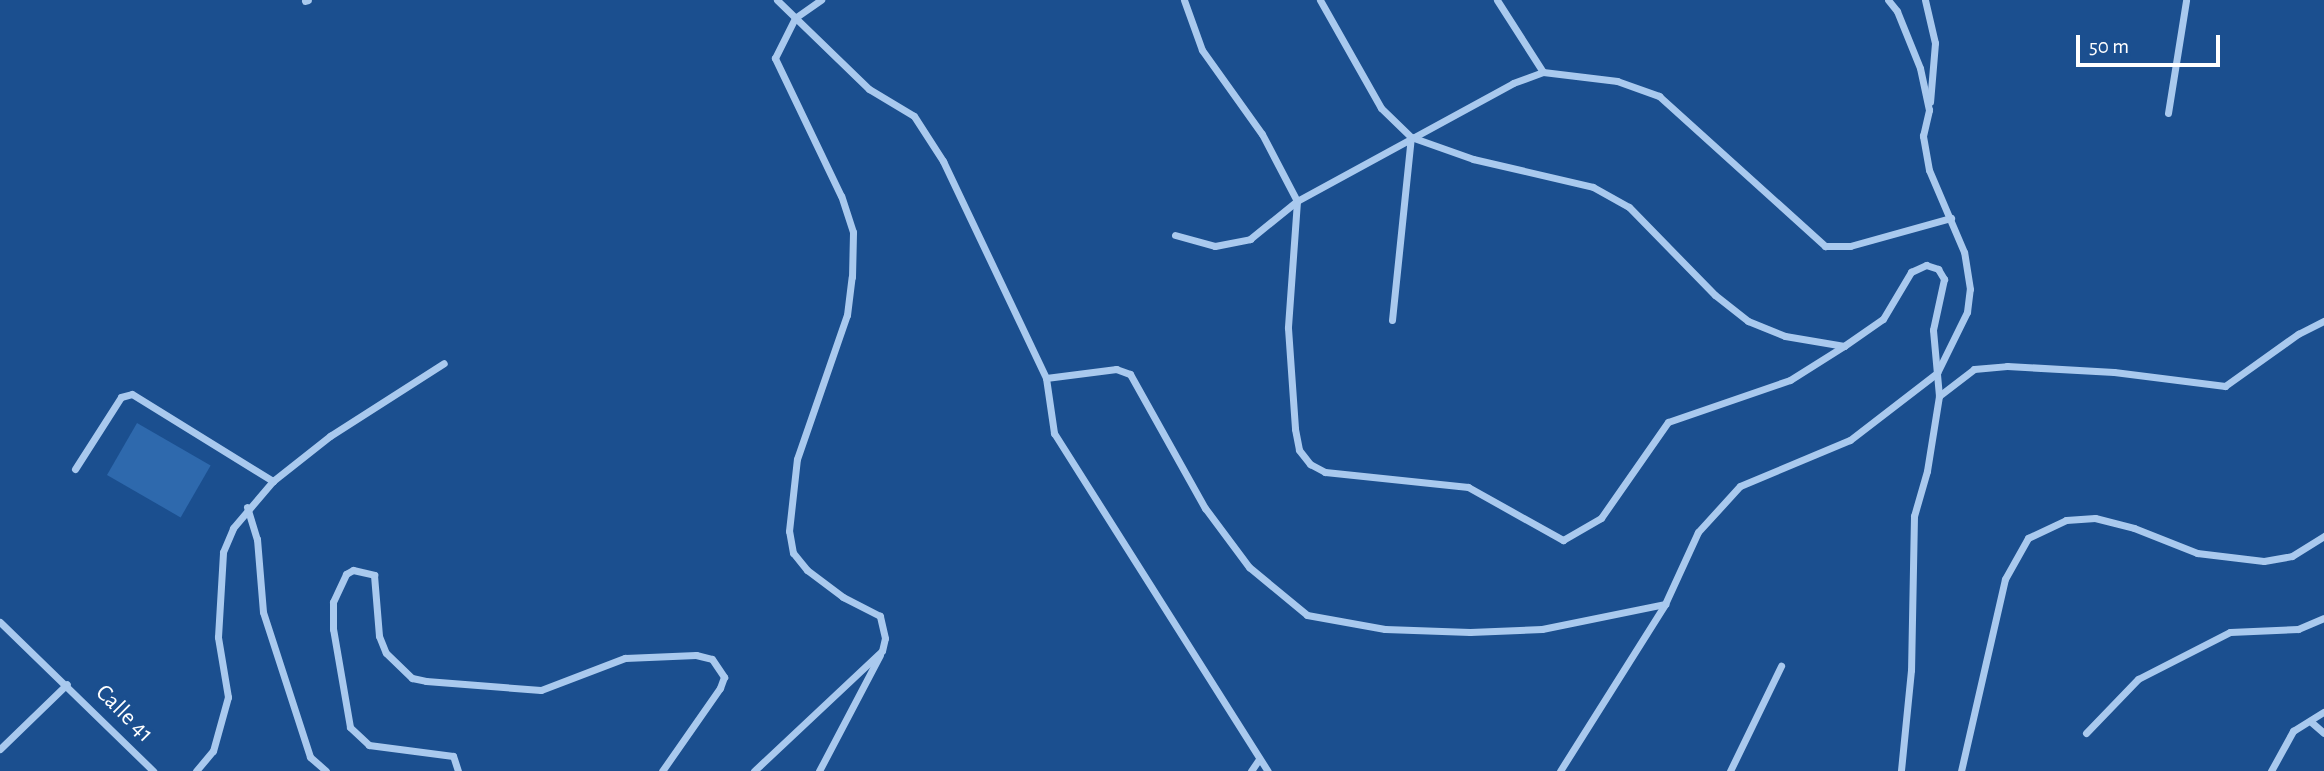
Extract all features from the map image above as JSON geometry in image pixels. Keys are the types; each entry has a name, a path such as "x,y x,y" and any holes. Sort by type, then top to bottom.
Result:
{"street":[{"path":"777,0 869,89 914,116 943,161 1046,378 1054,433 1268,771"},
{"path":"819,771 882,650 885,626 880,616 843,597 807,570 793,553 789,530 797,459 847,315 853,255 853,232 841,196 775,58 795,18 821,0"},
{"path":"1184,0 1202,50 1262,134 1297,201 1288,328 1295,429 1299,450 1310,464 1325,472 1468,487 1563,540 1601,518 1668,422 1790,380 1883,319 1910,272 1926,265 1938,269 1944,279 1933,330 1939,396 1927,471 1914,516 1910,670 1901,771"},
{"path":"1320,0 1381,108 1411,137 1473,159 1594,187 1629,207 1715,295 1748,321 1785,336 1844,346"},
{"path":"1497,0 1543,72"},
{"path":"1888,0 1920,68 1929,110"},
{"path":"1560,771 1665,604 1698,532 1740,486 1850,440 1937,373 1963,322 1970,289 1964,253 1929,170 1923,136 1929,110 1935,43 1925,0"},
{"path":"2168,113 2186,0"},
{"path":"1175,235 1231,245 1250,239 1297,201 1411,137 1543,72 1617,81 1660,96 1825,246 1850,246 1951,218"},
{"path":"1392,320 1411,137"},
{"path":"1939,396 1974,369 2007,366 2114,372 2225,386 2298,334 2324,321"},
{"path":"196,771 213,751 228,697 218,637 223,552 247,507 273,481 330,436 444,363"},
{"path":"1046,378 1116,369 1130,374 1205,508 1249,567 1307,615 1385,629 1470,632 1542,629 1665,604"},
{"path":"75,469 121,397 132,394 273,481"},
{"path":"247,507 257,539 263,612 310,757 326,771"},
{"path":"1961,771 2005,579 2028,538 2066,520 2095,518 2134,528 2197,553 2264,561 2292,556 2324,536"},
{"path":"458,771 453,757 369,745 350,727 343,706 333,602 353,570 374,575 379,636 386,653 412,678 541,690 625,658 696,655 712,659 724,677 720,688 662,771"},
{"path":"2086,733 2138,680 2230,632 2298,629 2324,618"},
{"name":"Calle 41","path":"0,622 67,684 153,771"},
{"path":"754,771 882,650"},
{"path":"1730,771 1781,666"},
{"name":"Calle 41","path":"0,749 67,684"},
{"path":"2271,771 2293,732 2324,712"},
{"path":"2310,721 2324,733"},
{"path":"1251,771 1259,759"}],"shaded area":[{"path":"137,423 211,466 181,517 107,475"}]}
